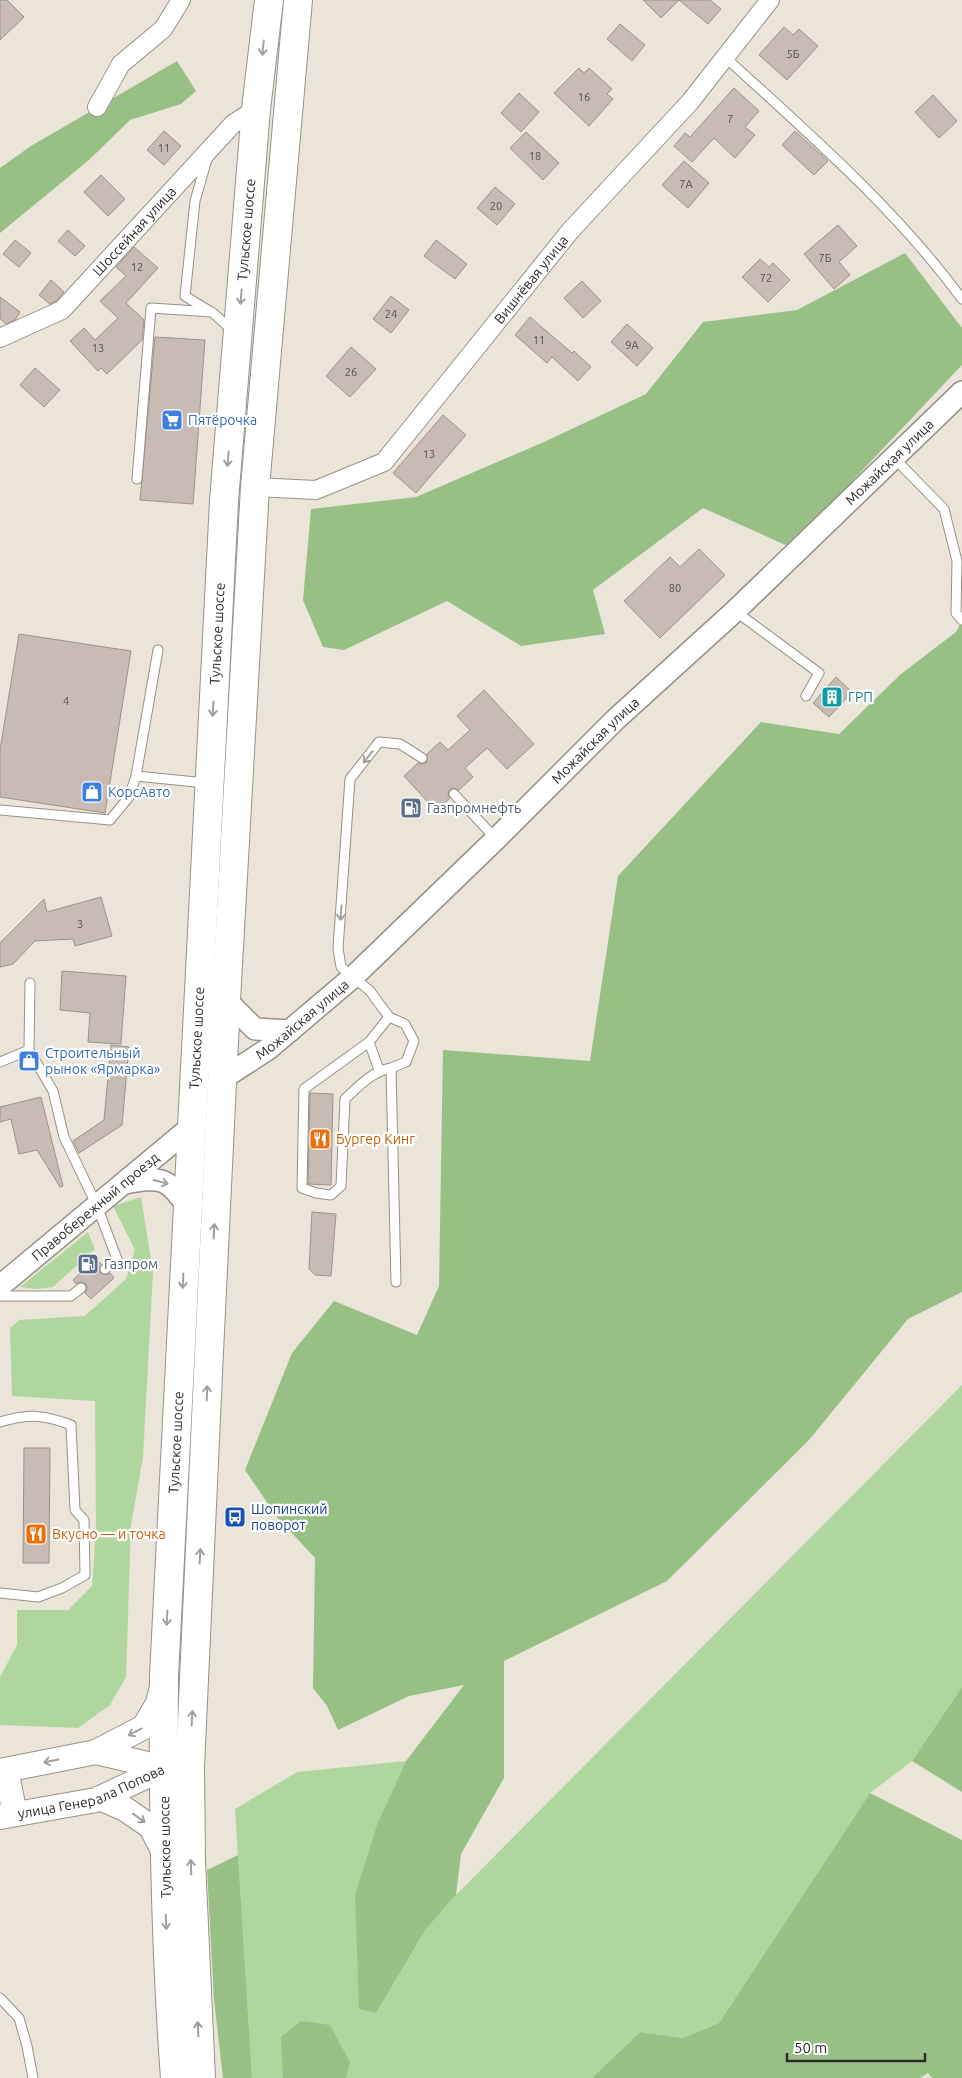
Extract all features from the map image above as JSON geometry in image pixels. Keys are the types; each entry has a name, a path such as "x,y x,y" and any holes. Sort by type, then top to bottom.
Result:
{"main road":[{"name":"Тульское шоссе","path":"201,2078 191,1861 164,1676 224,501 256,109 268,0"},
{"name":"Тульское шоссе","path":"175,2078 168,1984 164,1853 177,1768 222,1079 255,487 302,4"},
{"path":"96,1752 144,1727 158,1703 164,1676"},
{"name":"улица Генерала Попова","path":"3,1771 96,1752 177,1768"},
{"name":"улица Генерала Попова","path":"8,1816 100,1798 177,1768"},
{"path":"3,1771 8,1816"},
{"path":"100,1798 125,1808 151,1827 164,1853"}],"street":[{"path":"97,107 121,64 164,29 181,0"},
{"name":"Вишнёвая улица","path":"255,487 316,490 384,462 571,230 690,102 770,0"},
{"name":"Шоссейная улица","path":"0,338 62,310 233,124 256,109"},
{"name":"Можайская улица","path":"222,1079 268,1049 353,977 496,839 615,720 735,610 962,392"},
{"path":"226,1000 255,1029 290,1031"},
{"name":"Правобережный проезд","path":"0,1286 191,1127"},
{"path":"126,1182 164,1181 175,1188 187,1206"}],"lane":[{"path":"725,57 826,149 905,229 962,299"},
{"path":"210,149 195,200 185,296 212,312 238,335"},
{"path":"137,479 151,308 212,312"},
{"path":"894,458 944,509 957,561 956,613 962,620"},
{"path":"735,610 819,673 806,696"},
{"path":"0,810 110,820 129,797 136,776 158,650"},
{"path":"389,1017 369,1042 304,1089 302,1188 316,1193 331,1194 342,1186 345,1099 379,1070 406,1062 414,1040 405,1024 389,1017 370,992 341,967 338,948 350,779 379,742 400,744 422,758"},
{"path":"136,776 209,784"},
{"path":"454,794 496,839"},
{"path":"30,983 29,1050 53,1091 64,1136 97,1206 117,1259 105,1269"},
{"path":"369,1042 379,1070"},
{"path":"0,1062 29,1050"},
{"path":"390,1068 396,1282"},
{"path":"0,1296 71,1296 81,1288"},
{"path":"0,1422 26,1415 53,1418 71,1426 75,1510 84,1520 86,1539 85,1575 62,1588 38,1597 0,1593"},
{"path":"0,1998 19,2018 34,2078"}],"green space":[{"path":"177,61 196,91 181,104 130,120 89,160 0,233 0,168 31,146"},
{"path":"905,253 962,328 962,365 790,547 703,508 593,590 605,634 521,646 447,601 344,650 323,647 303,600 311,509 416,497 544,442 646,394 703,322 797,310"},
{"path":"962,621 962,1292 908,1319 809,1440 667,1581 504,1661 504,1778 461,1854 456,1895 426,1929 376,2013 359,2009 355,1895 378,1822 406,1761 464,1685 409,1696 338,1730 327,1706 313,1688 315,1558 277,1517 245,1470 292,1353 334,1301 417,1335 439,1286 443,1050 590,1061 618,876 761,722 839,734 901,674 956,632"},
{"path":"141,1197 153,1272 143,1457 131,1525 126,1677 110,1705 78,1728 0,1725 0,1677 17,1645 17,1610 68,1610 92,1586 96,1531 95,1401 12,1396 10,1328 19,1320 85,1316 126,1279 135,1250 113,1206"},
{"path":"88,1232 95,1249 53,1287 36,1289 20,1287"},
{"path":"962,1385 962,1687 912,1761 870,1793 719,2023 683,2038 640,2032 592,2078 252,2078 235,1809 297,1772 406,1761 378,1822 376,2013 426,1929 456,1895"},
{"path":"962,1687 962,1792 912,1761"},
{"path":"870,1793 962,1840 962,2078 932,2078 928,2073 920,2078 592,2078 640,2032 683,2038 719,2023"},
{"path":"238,1855 252,2078 223,2078 214,2000 207,1870"},
{"path":"301,2021 330,2025 350,2062 346,2078 283,2078 281,2037"}],"building":[{"path":"0,0 7,0 24,17 0,40"},
{"path":"643,0 679,0 661,18"},
{"path":"679,0 710,0 721,9 708,24"},
{"path":"620,24 645,45 632,61 607,39"},
{"path":"784,27 793,35 799,29 818,46 787,80 759,55"},
{"path":"579,68 584,73 589,68 612,89 607,94 613,99 589,126 554,93"},
{"path":"734,88 759,111 745,127 755,135 735,158 714,138 692,162 674,146 685,133 690,137"},
{"path":"519,93 539,112 521,132 501,113"},
{"path":"933,95 957,121 939,138 915,112"},
{"path":"164,131 181,146 164,165 147,150"},
{"path":"795,131 828,161 814,175 782,145"},
{"path":"526,132 559,163 543,180 510,148"},
{"path":"684,161 709,183 688,208 662,185"},
{"path":"101,175 125,199 108,216 84,192"},
{"path":"495,187 515,204 497,225 477,208"},
{"path":"838,225 857,246 839,262 850,275 834,289 804,254"},
{"path":"68,230 85,246 75,256 58,241"},
{"path":"15,240 31,253 19,267 3,254"},
{"path":"436,240 467,264 455,279 424,256"},
{"path":"134,247 158,268 126,303 144,320 142,340 107,374 101,368 98,371 70,341 84,328 95,340 118,318 100,301 126,276 116,267"},
{"path":"760,259 769,267 773,263 790,280 768,302 742,277"},
{"path":"51,280 64,292 56,301 50,304 39,295"},
{"path":"582,281 601,301 583,318 564,298"},
{"path":"391,296 409,310 391,333 373,319"},
{"path":"0,297 20,312 15,320 6,324 0,319"},
{"path":"530,317 572,353 574,351 591,367 578,381 552,357 547,363 515,335"},
{"path":"627,324 653,348 637,366 611,342"},
{"name":"Пятёрочка","path":"155,337 205,340 193,504 140,500"},
{"path":"351,347 376,369 350,397 326,376"},
{"path":"35,368 60,390 44,407 20,385"},
{"path":"443,415 466,435 416,493 393,473"},
{"path":"699,549 725,575 660,638 624,601 670,557 680,567"},
{"path":"19,634 131,651 105,813 0,797 0,750"},
{"name":"ГРП","path":"836,677 852,692 829,717 813,703"},
{"path":"484,690 534,744 507,769 487,748 465,768 473,777 459,790 453,788 449,790 448,795 450,798 436,811 404,776 418,763 427,762 427,754 440,742 448,750 470,730 457,716"},
{"path":"101,897 112,936 75,946 73,939 35,941 13,964 0,967 0,943 44,899 47,912"},
{"path":"62,971 126,976 121,1044 88,1042 90,1013 60,1010"},
{"path":"111,1045 129,1047 122,1125 79,1153 73,1141 104,1120"},
{"name":"Бургер Кинг","path":"310,1093 333,1094 331,1185 308,1184"},
{"path":"41,1097 63,1186 60,1187 37,1150 19,1154 11,1119 0,1122 0,1107"},
{"path":"312,1212 336,1214 331,1276 315,1275 309,1269"},
{"path":"96,1259 101,1264 99,1270 101,1273 106,1275 110,1273 114,1278 91,1299 85,1293 86,1284 81,1282 76,1284 73,1280"},
{"name":"Вкусно — и точка","path":"24,1448 50,1448 49,1563 23,1563"}],"place":[{"name":"Пятёрочка","path":"172,420"},
{"name":"ГРП","path":"832,697"},
{"name":"КорсАвто","path":"92,792"},
{"name":"Газпромнефть","path":"411,808"},
{"name":"Строительный рынок «Ярмарка»","path":"29,1061"},
{"name":"Бургер Кинг","path":"320,1139"},
{"name":"Газпром","path":"88,1264"},
{"name":"Шопинский поворот","path":"235,1517"},
{"name":"Вкусно — и точка","path":"36,1534"}]}
